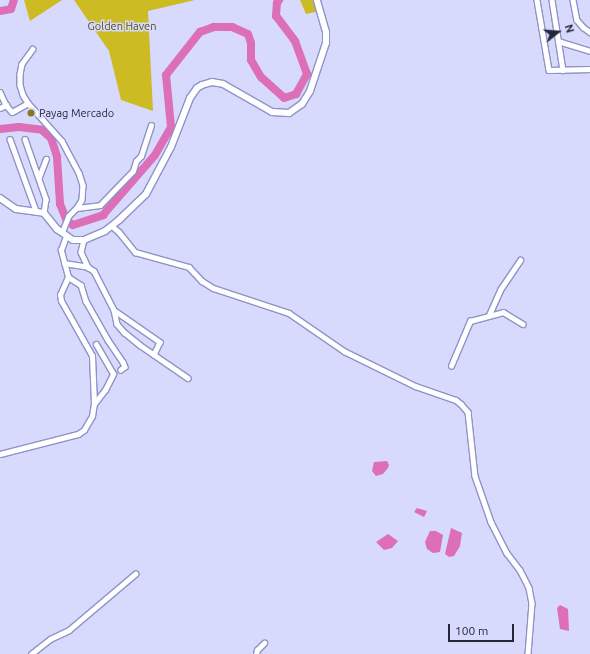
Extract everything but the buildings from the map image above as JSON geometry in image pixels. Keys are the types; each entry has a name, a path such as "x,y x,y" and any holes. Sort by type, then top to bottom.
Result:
{"main road":[{"path":"0,198 16,210 44,213 64,235 73,240 84,240 98,235 112,226 146,194 171,148 190,98 197,88 212,82 223,84 272,112 289,113 302,104 310,91 326,43 326,32 318,0"}],"street":[{"path":"537,0 549,70 590,69"},
{"path":"552,0 563,70"},
{"path":"573,0 577,20 590,32"},
{"path":"558,40 590,51"},
{"path":"0,454 65,437 84,430 92,416 94,404 92,356 61,301 60,295 68,277 61,250 65,223 69,216 77,208 83,196 83,185 79,173 62,141 28,104 20,85 22,64 33,49"},
{"path":"0,92 6,105 12,112 28,104"},
{"path":"0,108 6,105"},
{"path":"77,208 100,205 129,176 141,156 151,126"},
{"path":"10,139 36,211"},
{"path":"25,139 46,199 44,213"},
{"path":"39,177 46,159"},
{"path":"112,226 119,232 135,252 189,267 202,281 213,288 289,313 344,351 415,386 456,400 468,412 475,476 491,522 529,588 532,603 528,654"},
{"path":"84,240 81,252 88,267"},
{"path":"489,315 500,290 520,260"},
{"path":"64,263 88,267 94,270 114,310 117,324 124,332 154,355 188,378"},
{"path":"68,277 81,285 86,301 108,340 123,362 125,367 121,370"},
{"path":"114,310 160,342 154,355"},
{"path":"451,366 470,321 503,312 523,324"},
{"path":"94,404 113,374 96,345"},
{"path":"31,654 50,640 69,630 136,574"},
{"path":"256,654 257,650 264,643"}],"green space":[{"name":"Golden Haven","path":"24,0 62,0 30,21"},
{"name":"Golden Haven","path":"74,0 195,0 148,11 153,111 121,100 109,51"},
{"path":"300,0 319,0 320,11 306,14"}],"shaded area":[{"path":"387,461 389,465 388,468 383,474 376,476 372,471 374,462"},
{"path":"417,508 427,511 424,517 414,512"},
{"path":"451,528 462,533 460,546 454,556 449,557 445,554"},
{"path":"430,531 436,531 443,535 440,552 433,553 427,549 425,542"},
{"path":"388,534 398,541 392,548 384,550 376,542"},
{"path":"560,605 568,609 569,631 560,629 557,608"}],"waterway":[{"path":"0,11 11,9 14,0"},
{"path":"0,129 19,127 42,130 51,138 57,157 60,204 67,221 73,225 103,215 155,155 171,127 166,75 200,32 214,27 232,27 248,34 251,43 251,60 261,77 284,98 296,94 307,74 295,41 276,16 277,3 279,0"}],"place":[{"name":"Payag Mercado","path":"31,113"}]}
